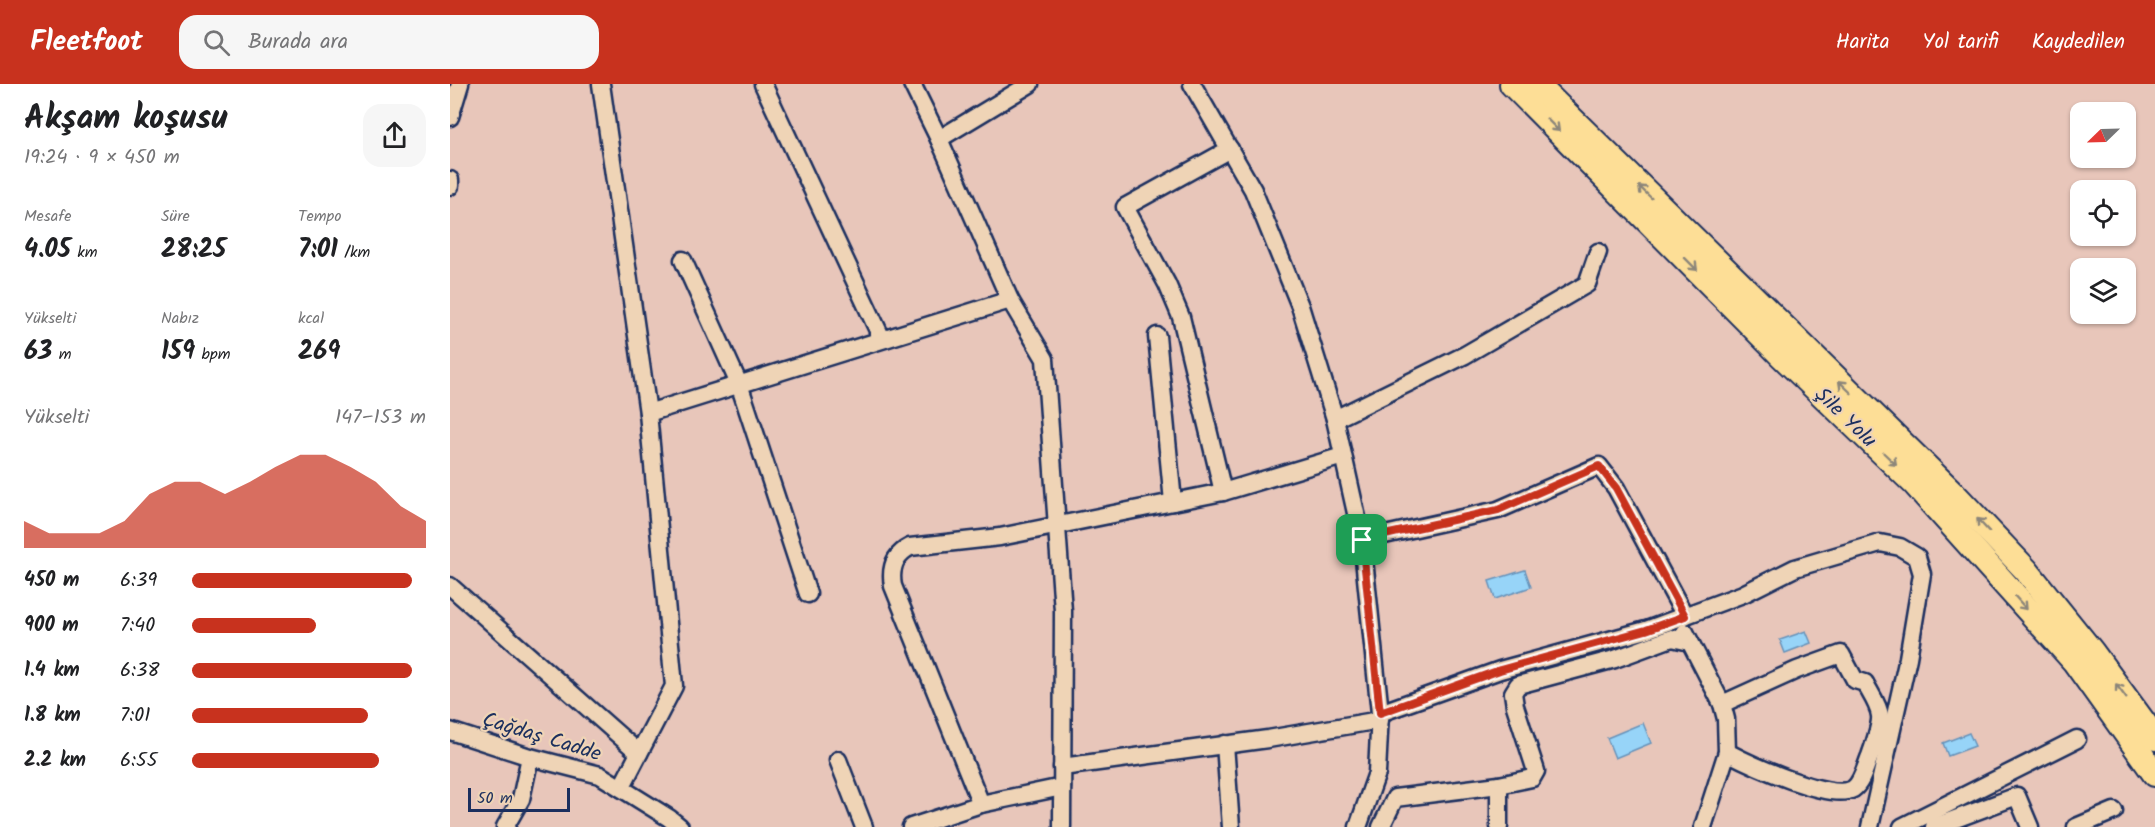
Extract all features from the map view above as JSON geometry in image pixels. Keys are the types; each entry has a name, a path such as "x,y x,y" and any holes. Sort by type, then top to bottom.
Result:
{"highway":[{"name":"Şile Yolu","path":"1512,84 1781,355 1914,483 2074,662 2155,774"},
{"name":"Şile Yolu","path":"1536,84 1954,495 2018,562 2092,652 2155,738"}],"street":[{"path":"450,117 460,84"},
{"path":"601,84 648,413 674,686 621,788"},
{"path":"764,84 882,339"},
{"path":"912,84 939,139 1010,300 1044,359 1063,611 1062,827"},
{"path":"939,139 1030,84"},
{"path":"1192,84 1253,190 1300,306 1335,419 1362,540 1380,716 1377,773 1358,827"},
{"path":"1223,492 1181,317 1167,284 1125,207 1230,149"},
{"path":"450,180 450,186"},
{"path":"1335,419 1465,355 1587,284 1598,252"},
{"path":"683,260 739,384 808,594"},
{"path":"648,413 1010,300"},
{"path":"1157,336 1173,502"},
{"path":"981,804 893,586 894,562 903,550 910,547 1000,537 1223,492 1343,456"},
{"path":"1362,540 1498,510 1599,466 1616,488 1682,617 1690,642 1722,704 1726,719 1727,752 1703,827"},
{"path":"1062,766 1269,739 1380,716 1500,670 1646,630 1743,594 1795,568 1880,543 1900,547 1917,557 1922,574 1910,647 1870,827"},
{"path":"450,586 639,753"},
{"path":"1381,827 1395,798 1499,785 1532,778 1536,771 1513,693 1518,685 1615,658 1672,638 1690,642"},
{"path":"1722,704 1797,670 1841,654 1855,680 1865,683 1880,717 1871,753 1858,784 1852,790 1838,791 1808,786 1727,752"},
{"name":"Çağdaş Cadde","path":"450,731 530,757 600,776 680,827"},
{"path":"1902,827 2077,739"},
{"path":"1225,744 1231,827"},
{"path":"505,827 521,799 530,757"},
{"path":"838,760 864,827"},
{"path":"1499,785 1499,827"},
{"path":"912,827 981,804 1062,787"},
{"path":"1934,827 2017,796 2030,827"},
{"path":"2076,827 2114,811"}],"water":[{"path":"1525,570 1531,587 1495,599 1489,581"},
{"path":"1806,631 1811,643 1785,653 1780,640"},
{"path":"1643,723 1651,743 1615,758 1607,738"},
{"path":"1969,733 1975,746 1948,756 1943,743"}],"route":[{"path":"1599,466 1616,488 1685,616 1646,630 1500,670 1380,713 1362,540 1498,510 1599,466"}]}
